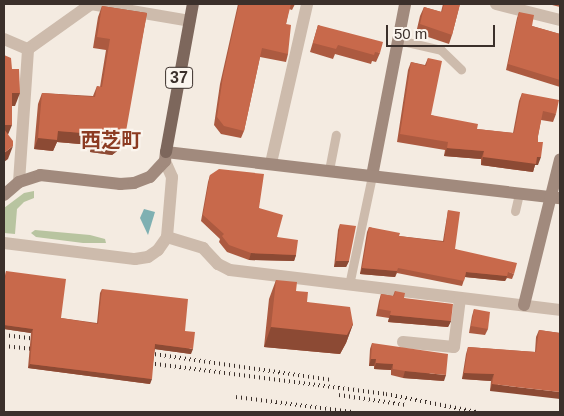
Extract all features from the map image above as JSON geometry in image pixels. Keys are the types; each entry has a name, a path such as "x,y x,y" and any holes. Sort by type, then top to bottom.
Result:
{"main road":[{"name":"37","path":"165,157 192,4"}],"street":[{"path":"28,49 91,4 190,21"},
{"path":"271,163 307,4"},
{"path":"372,176 405,4"},
{"path":"496,4 560,20"},
{"path":"4,40 28,49"},
{"path":"19,182 28,49"},
{"path":"165,157 271,163 556,198"},
{"path":"4,195 19,182 40,175 120,184 134,183 150,177 165,157"},
{"path":"4,243 134,259 153,254 167,237 172,183 165,157"},
{"path":"524,305 556,198 560,159"},
{"path":"167,237 203,248 218,264 230,270 560,310"},
{"path":"403,342 454,347 460,298"}],"lane":[{"path":"398,40 441,50 461,68"},
{"path":"329,170 336,135"},
{"path":"349,285 372,176"},
{"path":"515,211 518,193"}],"green space":[{"path":"34,191 34,198 24,202 17,209 15,234 4,233 4,208 24,193"},
{"path":"35,230 90,235 105,239 106,243 83,243 36,237 31,233"}],"water":[{"path":"144,209 155,212 148,235 140,218"}],"building":[{"path":"239,4 291,4 286,24 291,25 288,54 262,48 244,131 224,126 217,117 223,76"},
{"path":"444,4 460,4 452,35 420,24 424,7 442,12"},
{"path":"102,6 147,13 125,137 116,144 94,141 95,134 58,131 57,140 38,138 42,93 95,97 97,86 102,87 110,39 97,37"},
{"path":"519,12 534,15 532,26 560,34 560,80 508,64"},
{"path":"318,25 383,42 380,53 375,52 374,55 338,45 336,49 313,43"},
{"path":"4,55 11,58 12,69 19,69 20,93 12,93 12,125 4,125"},
{"path":"428,58 442,61 431,115 478,124 477,129 514,133 522,93 559,100 556,114 543,111 538,142 543,142 541,157 537,157 536,164 483,157 484,151 447,148 448,142 400,134 411,62 426,66"},
{"path":"4,129 13,141 13,146 4,153"},
{"path":"219,169 264,174 259,208 283,215 277,237 298,240 296,255 251,253 229,245 222,236 224,234 203,215 210,175"},
{"path":"448,210 460,212 455,249 517,263 514,274 508,272 507,276 466,272 464,281 398,268 397,271 362,268 369,227 400,233 399,236 444,242"},
{"path":"340,224 356,226 349,261 336,261"},
{"path":"6,271 66,279 61,318 98,324 102,289 188,299 185,331 195,332 193,349 155,344 152,379 30,364 33,329 4,325"},
{"path":"276,280 297,282 296,291 308,292 307,302 350,307 353,324 347,335 271,327"},
{"path":"395,291 405,293 404,298 453,304 451,321 390,315 391,311 379,309 381,294 394,296"},
{"path":"474,309 490,312 488,329 471,326"},
{"path":"539,330 560,333 560,392 492,384 494,374 464,373 468,347 536,352"},
{"path":"372,343 448,354 446,375 393,369 393,364 376,363 376,359 371,359"}],"railway":[{"path":"4,335 43,340"},
{"path":"4,346 43,350"},
{"path":"140,352 331,380"},
{"path":"140,362 386,394 476,412"},
{"path":"339,395 406,405"},
{"path":"236,397 352,412"}],"district":[{"name":"西芝町","path":"111,140"}]}
